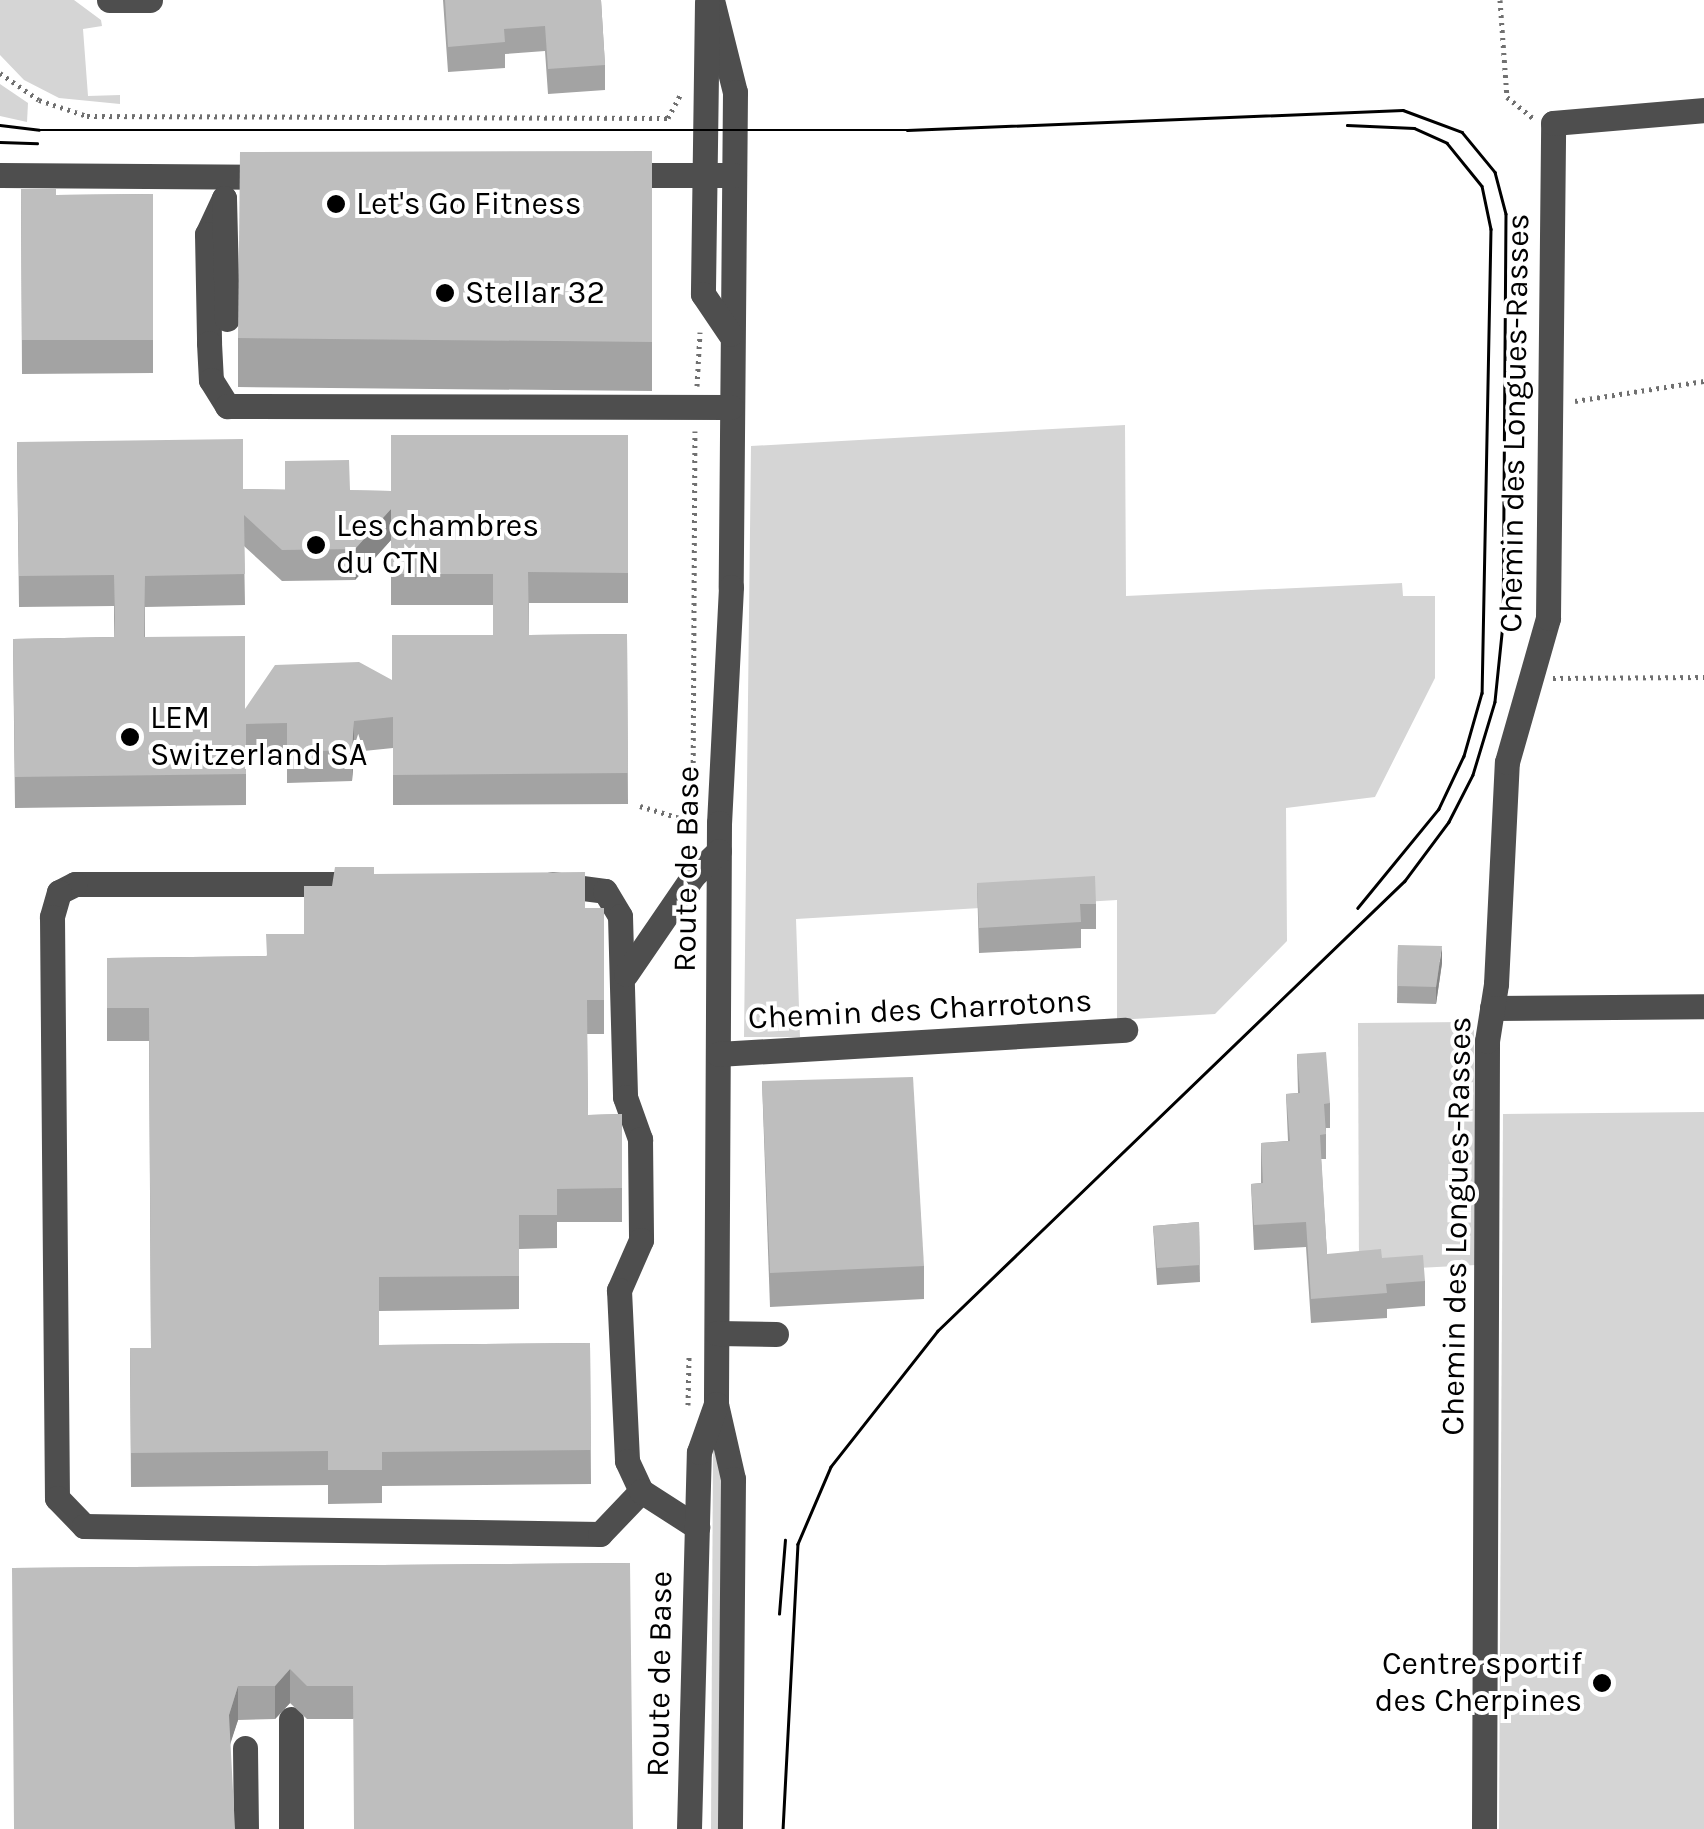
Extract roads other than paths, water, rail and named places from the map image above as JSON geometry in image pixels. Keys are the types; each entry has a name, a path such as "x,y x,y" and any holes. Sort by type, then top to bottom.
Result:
{"street":[{"path":"110,0 150,0"},
{"name":"Route de Base","path":"710,0 703,294 730,334"},
{"name":"Route de Base","path":"710,0 732,60 734,175 731,587 718,851 716,1404 733,1478 730,1829"},
{"name":"Chemin des Longues-Rasses","path":"1484,1829 1492,1008 1501,807 1507,762 1536,675 1548,618 1554,123 1704,110"},
{"path":"0,175 224,188 303,177"},
{"path":"598,175 734,175"},
{"path":"224,188 227,319"},
{"path":"224,188 207,234 208,343 216,396 227,406 731,407"},
{"path":"626,974 693,876 718,851"},
{"path":"389,884 75,884 58,892 52,917 57,1498 84,1526 600,1534 618,1523 641,1491"},
{"path":"526,884 585,884 605,891 620,916 626,974 625,1097 640,1140 641,1240 619,1290 627,1461 641,1491 696,1527"},
{"path":"1492,1008 1704,1006"},
{"name":"Chemin des Charrotons","path":"718,1054 1125,1030"},
{"path":"717,1332 776,1334"},
{"name":"Route de Base","path":"689,1829 699,1452 716,1404"},
{"path":"291,1719 291,1829"},
{"path":"244,1748 246,1829"}],"tram line":[{"path":"0,125 39,130 907,130 1403,110 1462,132 1495,172 1506,214 1503,624 1495,702 1473,775 1449,822 1405,881 938,1331 831,1467 798,1544 783,1829"},
{"path":"1347,125 1414,128 1447,143 1482,186 1491,229 1482,693 1464,756 1439,809 1358,908"},
{"path":"0,142 37,143"},
{"path":"779,1614 785,1540"}],"place":[{"name":"Let's Go Fitness","path":"336,204"},
{"name":"Stellar 32","path":"445,293"},
{"name":"Les chambres du CTN","path":"316,545"},
{"name":"LEM Switzerland SA","path":"130,737"},
{"name":"Centre sportif des Cherpines","path":"1602,1683"}]}
